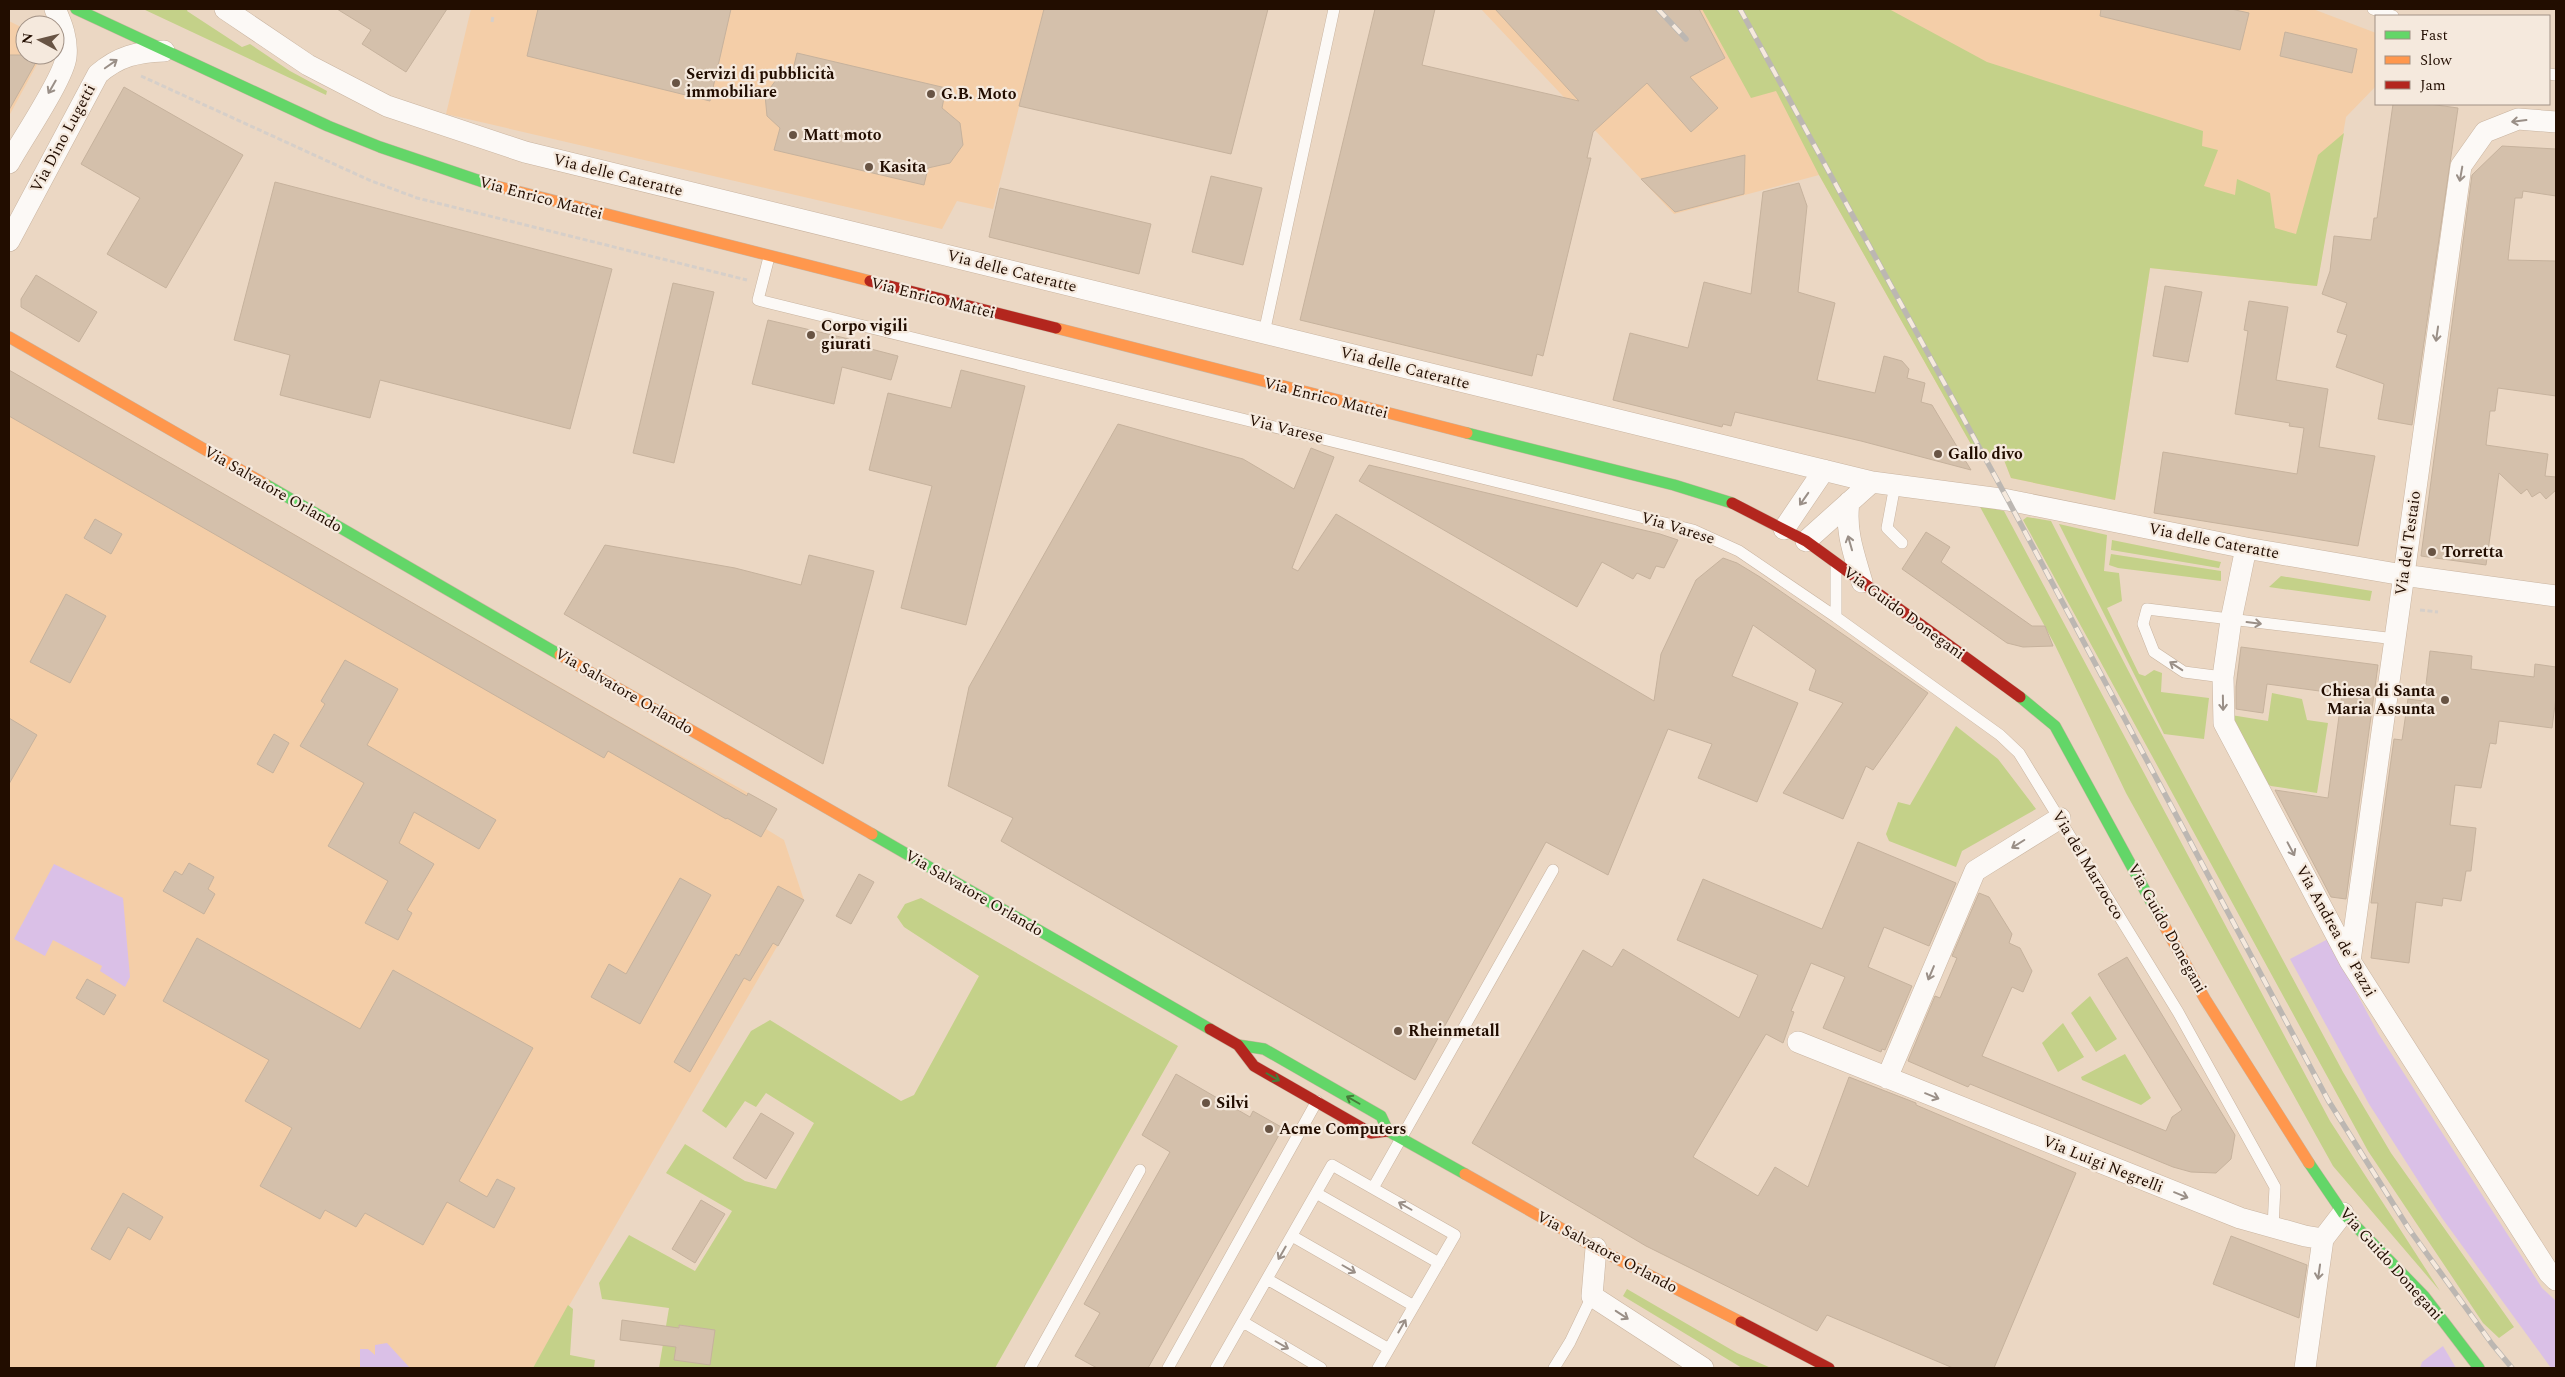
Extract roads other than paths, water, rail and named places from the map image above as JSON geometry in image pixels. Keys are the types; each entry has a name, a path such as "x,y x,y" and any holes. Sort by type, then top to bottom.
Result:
{"street":[{"name":"Via Dino Lugetti","path":"9,162 63,69 66,45 64,32 55,9"},
{"name":"Via Enrico Mattei","path":"76,9 328,126 433,166 518,193 1719,497 1806,541"},
{"name":"Via delle Cateratte","path":"225,9 308,65 350,89 408,113 525,152 1872,482 2008,500 2246,548 2403,575 2556,596"},
{"name":"Via Dino Lugetti","path":"9,241 98,74 116,60 129,54 165,51"},
{"name":"Via del Testaio","path":"2350,961 2461,166 2484,132 2518,119 2556,122"},
{"name":"Via Salvatore Orlando","path":"9,337 1238,1046 1254,1066 1316,1102 1371,1133 1388,1131 1402,1138 1596,1248 1829,1368"},
{"path":"1784,529 1824,470"},
{"path":"1806,541 1872,482"},
{"path":"1850,502 1847,518 1848,535 1862,582"},
{"name":"Via Guido Donegani","path":"1806,541 2039,710 2055,726 2205,999 2313,1171 2343,1213 2424,1296 2479,1368"},
{"name":"Via Andrea de' Pazzi","path":"2246,548 2231,620 2223,677 2224,723 2350,961 2549,1273 2556,1280"},
{"path":"1887,1078 1975,871 2060,818"},
{"name":"Via Luigi Negrelli","path":"1798,1042 2240,1218 2323,1239"},
{"name":"Via Salvatore Orlando","path":"1238,1046 1264,1049 1326,1084 1381,1116 1388,1131"},
{"path":"2305,1368 2323,1239 2343,1213"},
{"path":"1596,1248 1592,1296 1703,1368"}],"lane":[{"path":"1264,333 1334,9"},
{"path":"2373,9 2390,15"},
{"name":"Via Varese","path":"769,257 758,300 1693,530 1719,540 1748,556 1836,617"},
{"path":"1895,485 1887,528 1902,542"},
{"path":"1836,564 1836,617"},
{"path":"2223,677 2184,672 2154,652 2143,624 2147,609 2394,640"},
{"name":"Via del Marzocco","path":"1836,617 2000,735 2019,753 2178,1012 2275,1187 2274,1228"},
{"path":"1373,1188 1553,870"},
{"path":"1168,1368 1326,1084"},
{"path":"1220,1367 1242,1322 1332,1165 1455,1235 1378,1368"},
{"path":"1030,1368 1140,1170"},
{"path":"1316,1193 1439,1263"},
{"path":"1292,1236 1414,1306"},
{"path":"1267,1279 1389,1349"},
{"path":"1554,1368 1570,1342 1592,1296"},
{"path":"1242,1322 1321,1368"}],"railway":[{"path":"1658,9 1686,39"},
{"path":"1740,9 2008,500 2328,1100 2409,1229 2492,1344 2512,1368"}],"place":[{"name":"Servizi di pubblicità immobiliare","path":"676,83"},
{"name":"G.B. Moto","path":"931,94"},
{"name":"Matt moto","path":"793,135"},
{"name":"Kasita","path":"869,167"},
{"name":"Corpo vigili giurati","path":"811,335"},
{"name":"Gallo divo","path":"1938,454"},
{"name":"Torretta","path":"2432,552"},
{"name":"Chiesa di Santa Maria Assunta","path":"2445,700"},
{"name":"Rheinmetall","path":"1398,1031"},
{"name":"Silvi","path":"1206,1103"},
{"name":"Acme Computers","path":"1269,1129"}]}
